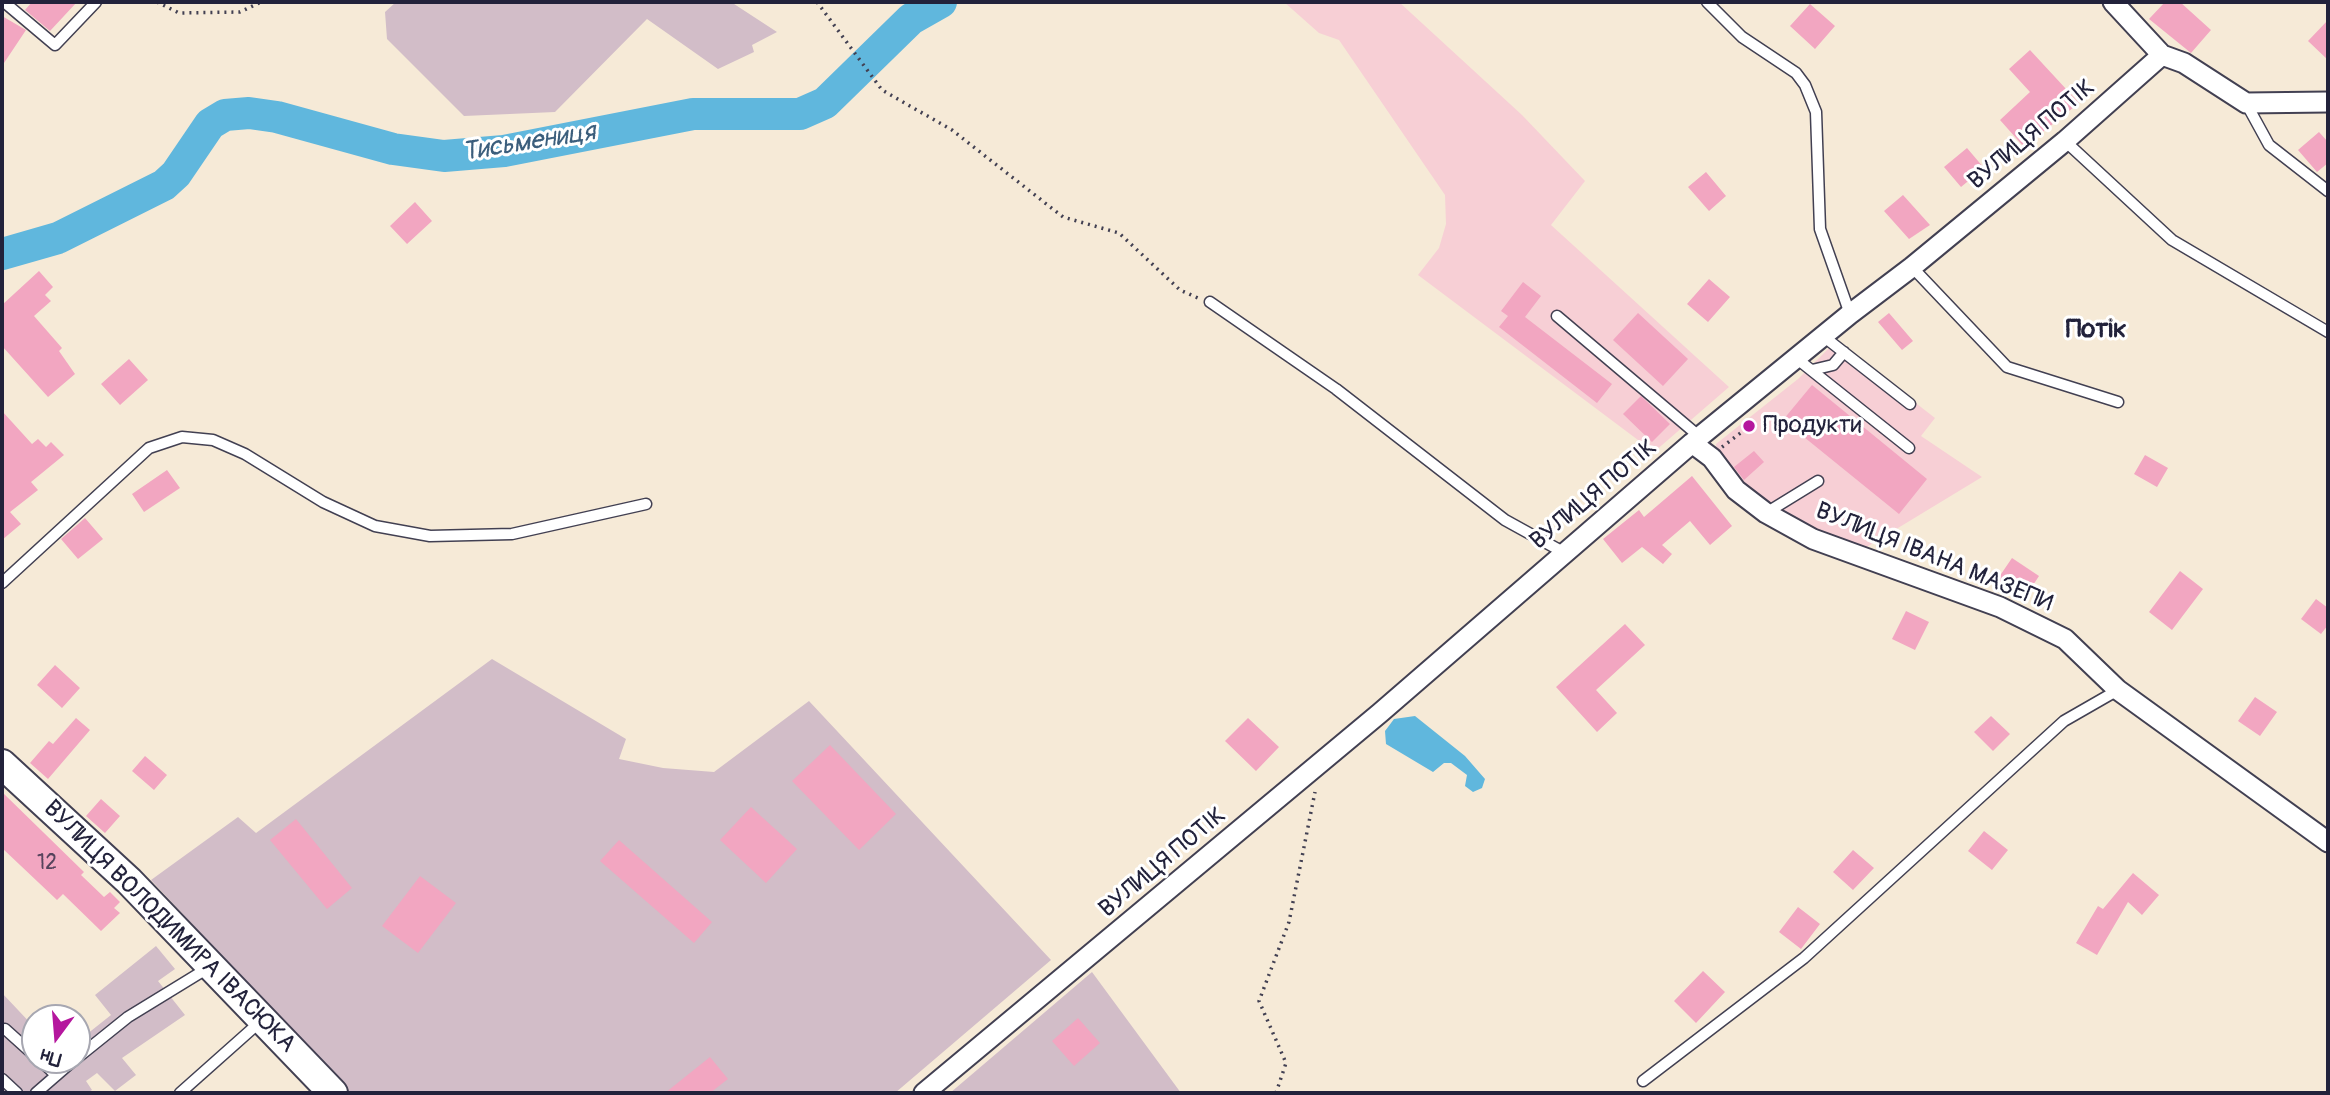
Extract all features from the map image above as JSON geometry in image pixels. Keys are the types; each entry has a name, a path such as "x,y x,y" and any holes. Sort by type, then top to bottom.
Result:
{"street":[{"path":"2113,2 2162,55 2184,63 2246,103 2328,102"},
{"name":"ВУЛИЦЯ ПОТІК","path":"924,1093 1320,763 1696,440 1804,364 1823,336 1912,267 2065,141 2162,55"},
{"name":"ВУЛИЦЯ ІВАНА МАЗЕПИ","path":"1696,440 1736,490 1766,513 1813,539 2000,607 2065,639 2118,690 2328,842"},
{"name":"ВУЛИЦЯ ВОЛОДИМИРА ІВАСЮКА","path":"2,764 129,881 264,1018 333,1093"}],"lane":[{"path":"4,2 55,45 96,2"},
{"path":"1707,2 1742,37 1796,72 1805,85 1816,112 1820,229 1850,314"},
{"path":"2246,103 2269,145 2328,191"},
{"path":"2065,141 2172,240 2328,332"},
{"path":"1912,267 2007,367 2118,402"},
{"path":"1210,302 1336,389 1505,520 1563,552"},
{"path":"1557,316 1696,440"},
{"path":"1823,336 1910,404"},
{"path":"1804,364 1833,365 1844,352"},
{"path":"1804,364 1909,448"},
{"path":"2,583 149,448 182,437 213,440 245,454 323,502 375,526 430,536 512,534 646,504"},
{"path":"1766,513 1818,481"},
{"path":"1643,1081 1804,958 2064,721 2118,690"},
{"path":"91,1047 128,1017 211,966"},
{"path":"180,1093 264,1018"},
{"path":"5,1029 21,1043"},
{"path":"36,1093 56,1075"},
{"path":"2,1079 17,1093"}],"path":[{"path":"157,2 179,13 240,12 261,2"},
{"path":"817,2 882,90 951,130 1063,218 1119,233 1180,290 1210,302"},
{"path":"1276,1093 1286,1063 1259,1001 1289,922 1320,763"}],"shaded area":[{"path":"396,2 731,2 777,32 752,45 754,52 718,69 647,19 555,112 464,116 387,39 385,12"},
{"path":"1284,2 1399,2 1522,115 1585,181 1551,225 1729,387 1654,452 1418,275 1439,248 1446,224 1445,195 1339,40 1319,33"},
{"path":"1836,341 1935,418 1921,436 1982,477 1865,548 1809,533 1752,501 1718,462 1716,444 1798,379"},
{"path":"492,659 626,739 619,759 663,768 714,772 809,701 1051,960 895,1093 350,1093 151,880 238,817 256,833"},
{"path":"156,946 175,969 158,981 185,1015 122,1058 136,1075 115,1091 97,1073 86,1081 92,1090 87,1093 2,1093 2,993 21,1013 21,1074 91,1074 91,1031 111,1015 95,995"},
{"path":"1092,972 1181,1093 950,1093"}],"water":[{"path":"1415,716 1465,756 1485,779 1482,788 1473,792 1465,786 1467,775 1451,763 1444,763 1433,772 1386,744 1385,731 1394,719"}],"building":[{"path":"32,2 77,2 50,31 25,10"},
{"path":"2165,2 2180,2 2211,30 2191,53 2149,19"},
{"path":"1810,4 1835,26 1815,49 1790,26"},
{"path":"2,16 26,30 2,66"},
{"path":"2328,20 2328,60 2308,41"},
{"path":"2030,50 2079,103 2024,147 2000,120 2030,92 2009,69"},
{"path":"2319,132 2328,142 2328,163 2317,172 2298,150"},
{"path":"1967,148 1984,168 1961,187 1944,167"},
{"path":"1706,172 1726,196 1709,211 1688,187"},
{"path":"1903,195 1930,225 1909,239 1884,211"},
{"path":"415,202 432,221 407,244 390,226"},
{"path":"39,271 53,287 45,295 51,301 34,316 62,348 59,351 75,374 48,397 2,346 2,305"},
{"path":"1709,279 1730,297 1708,322 1687,304"},
{"path":"1523,282 1541,296 1525,317 1612,384 1597,403 1499,327 1508,316 1501,311"},
{"path":"1638,313 1688,359 1663,386 1613,340"},
{"path":"1889,313 1913,341 1902,350 1878,322"},
{"path":"129,359 148,380 120,405 101,384"},
{"path":"1812,385 1927,479 1899,514 1783,420"},
{"path":"1641,396 1670,424 1652,442 1623,414"},
{"path":"2,411 32,444 38,439 46,447 51,442 64,455 31,482 38,490 10,512 21,524 2,540"},
{"path":"1754,451 1764,462 1744,480 1734,467"},
{"path":"2145,455 2168,468 2157,487 2134,474"},
{"path":"167,470 180,488 144,512 132,494"},
{"path":"1692,476 1732,526 1710,545 1690,521 1662,545 1672,554 1663,564 1642,547 1622,563 1603,539 1639,510 1644,517"},
{"path":"85,518 103,539 78,559 61,539"},
{"path":"2012,558 2039,576 2024,599 1997,580"},
{"path":"2180,571 2203,589 2172,630 2149,612"},
{"path":"2316,599 2328,608 2328,625 2321,634 2301,619"},
{"path":"1906,611 1929,622 1915,650 1892,639"},
{"path":"1625,624 1645,645 1596,690 1617,713 1597,732 1556,687"},
{"path":"55,665 80,688 62,708 37,685"},
{"path":"2255,697 2277,712 2260,736 2238,721"},
{"path":"1991,716 2010,734 1993,751 1974,732"},
{"path":"76,718 90,730 48,779 30,763 49,741 53,744"},
{"path":"1248,718 1279,747 1256,771 1225,741"},
{"path":"830,745 896,814 859,850 792,781"},
{"path":"145,756 167,775 154,790 132,771"},
{"path":"2,792 84,872 81,875 104,897 110,892 120,902 114,908 120,913 101,931 63,894 57,900 2,848"},
{"path":"101,799 120,816 105,833 86,816"},
{"path":"751,807 797,849 766,883 720,840"},
{"path":"296,819 352,888 327,909 270,840"},
{"path":"1984,831 2008,850 1992,870 1968,851"},
{"path":"619,840 712,922 694,943 600,861"},
{"path":"1853,850 1874,868 1853,890 1833,872"},
{"path":"2133,873 2159,895 2142,915 2128,902 2097,955 2076,943 2098,906 2103,909"},
{"path":"420,876 456,903 418,953 382,926"},
{"path":"1798,907 1820,924 1801,949 1779,932"},
{"path":"1703,971 1725,992 1696,1023 1674,1001"},
{"path":"1078,1018 1100,1043 1074,1066 1052,1041"},
{"path":"710,1057 728,1079 710,1093 665,1093"}],"waterway":[{"name":"Тисьмениця","path":"2,254 58,238 164,185 176,174 210,124 225,115 249,113 277,117 393,149 444,156 504,151 693,114 800,114 825,103 911,19 941,2"}],"place":[{"name":"Продукти","path":"1749,426"}],"district":[{"name":"Потік","path":"2096,330"}]}
